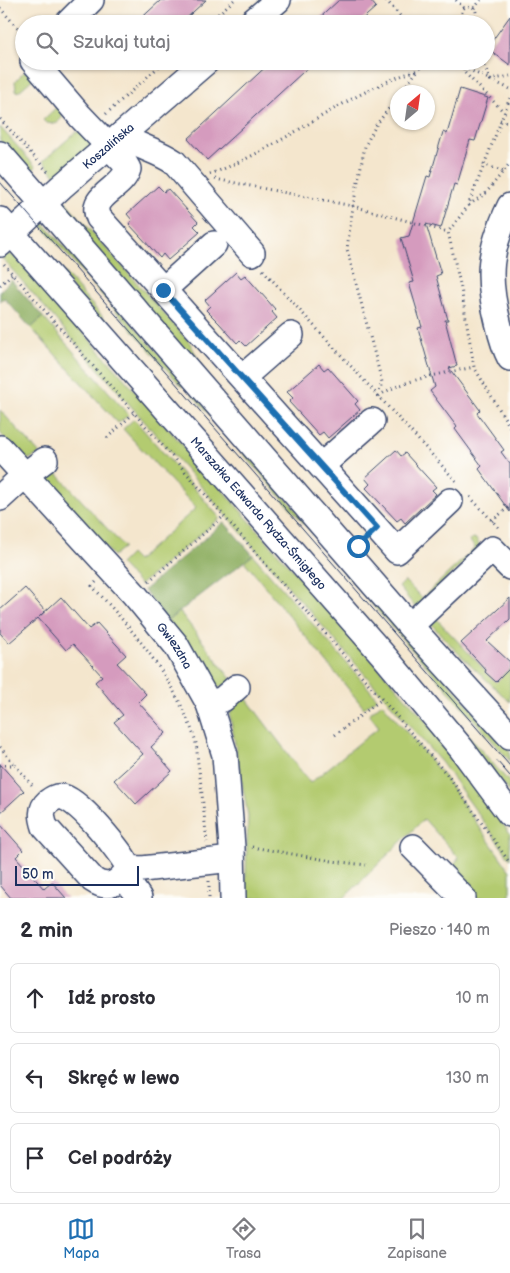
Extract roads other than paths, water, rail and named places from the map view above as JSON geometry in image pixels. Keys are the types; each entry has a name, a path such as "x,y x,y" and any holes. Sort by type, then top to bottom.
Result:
{"street":[{"path":"76,15 91,0"},
{"path":"260,15 278,0"},
{"path":"41,70 91,127 114,141 130,142 164,155 174,162 252,253"},
{"name":"Koszalińska","path":"4,232 43,204 197,70"},
{"path":"114,141 128,169 126,176 96,204 95,211 99,218 396,551 458,492"},
{"path":"0,154 410,626 510,736"},
{"path":"510,206 500,226 490,273 491,293 504,347 510,358"},
{"name":"Marszałka Edwarda Rydza-Śmigłego","path":"4,232 384,656 461,748 510,814"},
{"path":"163,290 214,244"},
{"path":"243,378 291,335"},
{"path":"321,466 372,421"},
{"name":"Gwiezdna","path":"0,448 134,594 176,645 209,704 225,755 224,856 233,898"},
{"path":"0,498 24,475 44,460"},
{"path":"349,554 377,528"},
{"path":"410,626 492,549 510,567"},
{"path":"209,704 222,699 237,687"},
{"path":"139,898 127,872 123,856 74,801 61,796 53,798 48,802 44,806 42,816 45,827 93,880 101,885 110,885 127,872 224,856"},
{"path":"413,847 463,898"}],"tram line":[{"path":"0,182 510,766"},
{"path":"497,761 510,776"}]}
